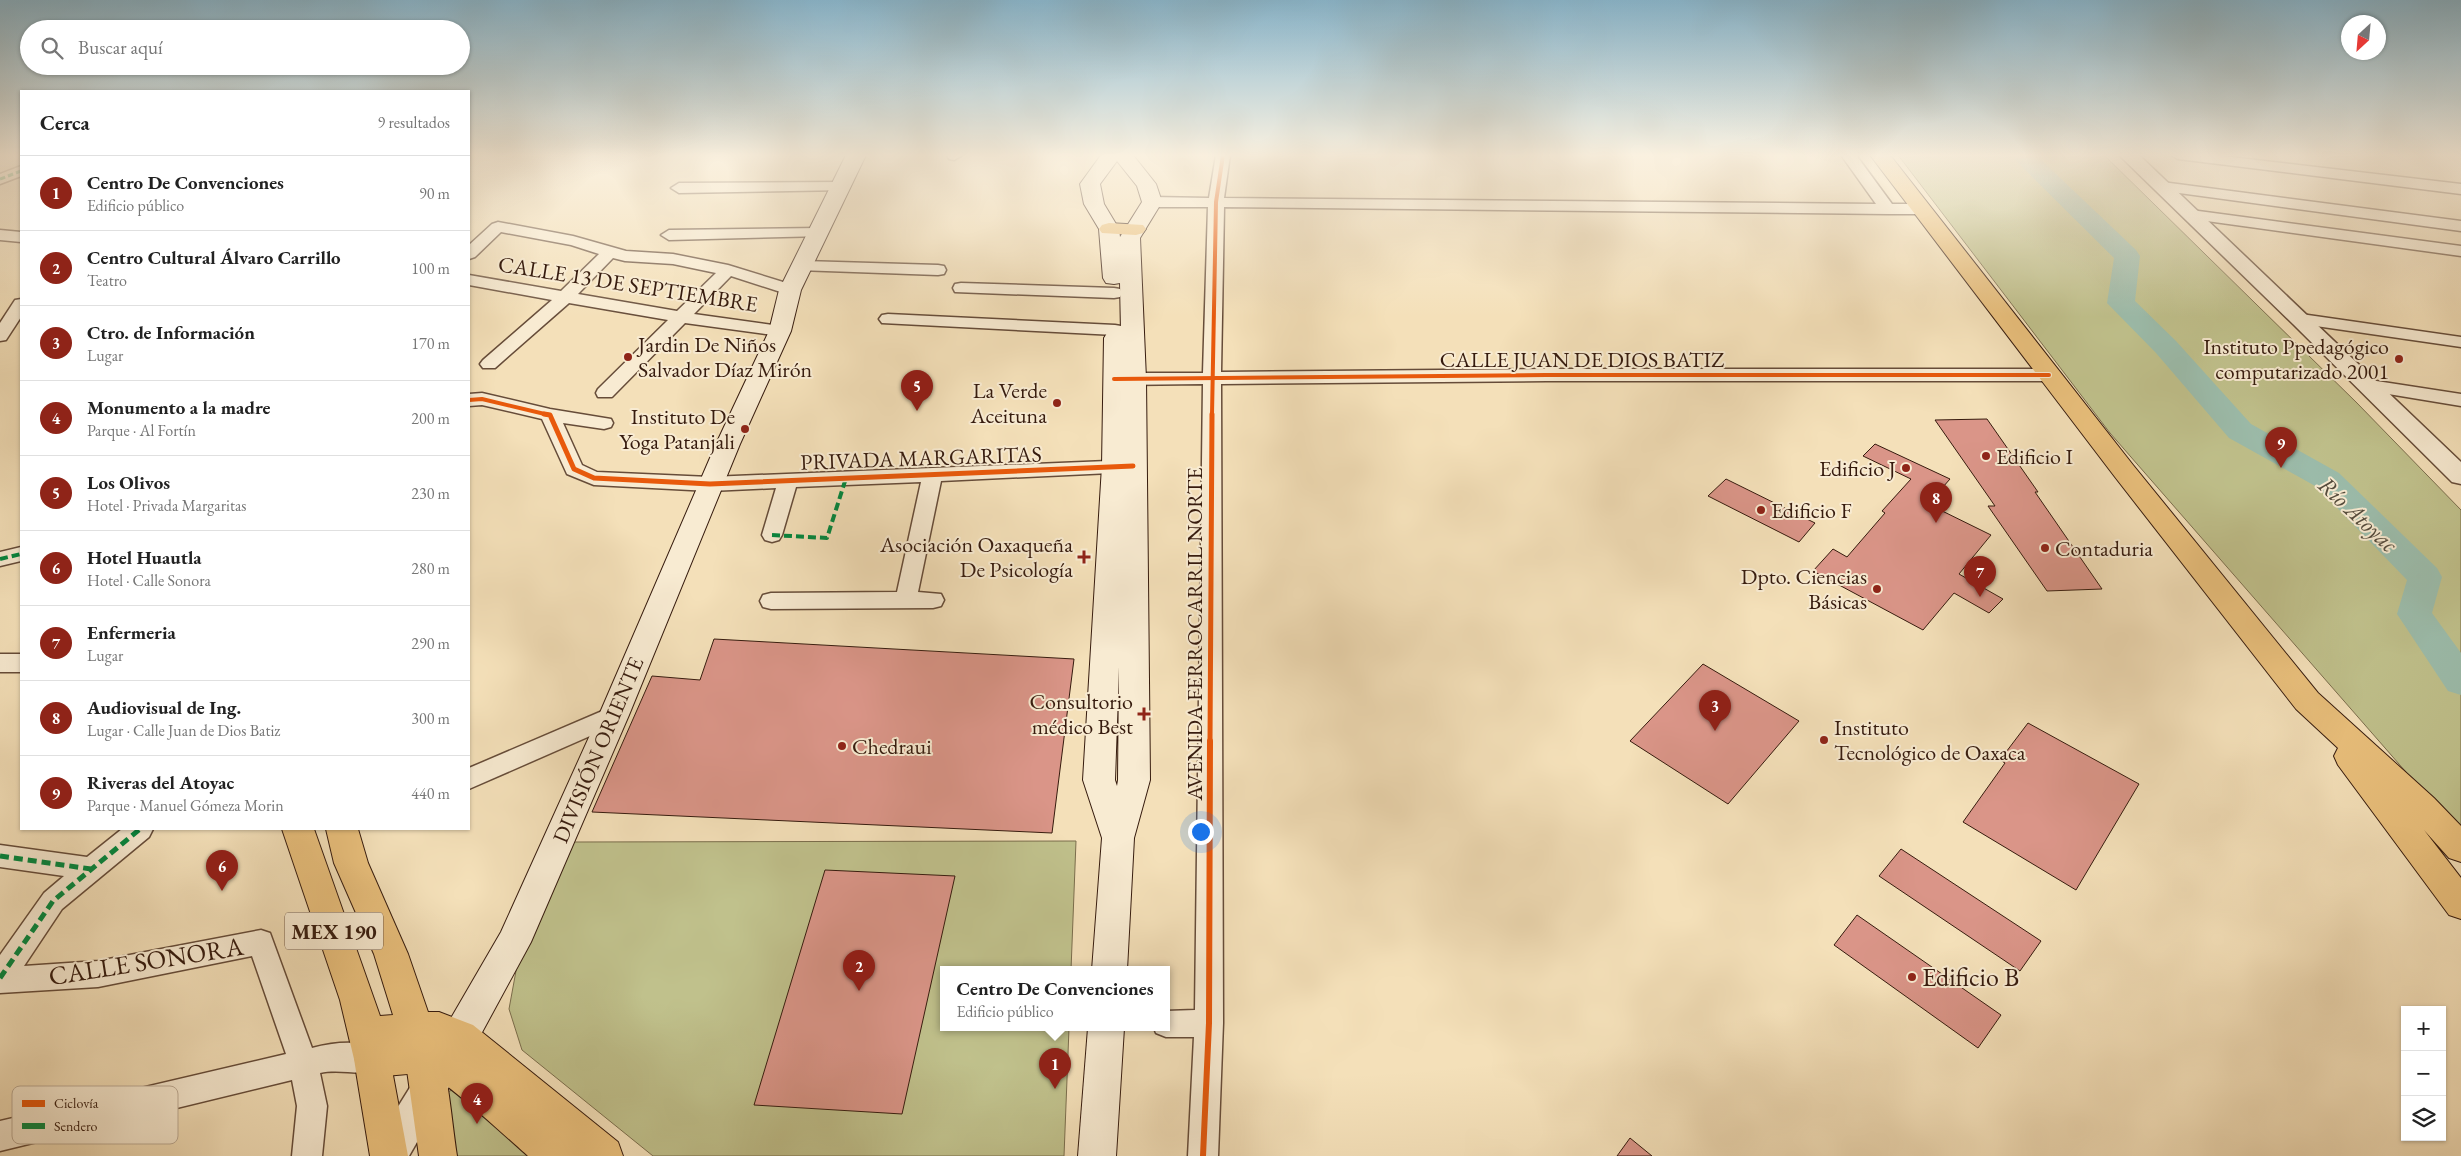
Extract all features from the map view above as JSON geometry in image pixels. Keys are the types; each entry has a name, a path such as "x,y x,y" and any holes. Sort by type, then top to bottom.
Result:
{"main road":[{"name":"DIVISIÓN ORIENTE","path":"434,1055 514,942 614,715 710,484 780,332 790,290 804,266 830,209"},
{"path":"1097,209 1109,229 1115,330 1124,379"},
{"path":"1110,966 1118,838 1134,780 1124,466 1124,379 1130,238 1148,209"},
{"path":"1923,209 2049,374 2307,701 2461,904"},
{"path":"1109,229 1136,229"},
{"path":"1118,838 1099,780 1124,466"},
{"path":"2307,701 2423,807 2461,848"},
{"name":"MEX 190","path":"298,830 307,860 351,976 370,1047 389,1155"},
{"name":"MEX 190","path":"342,830 351,863 434,1055 438,1156"},
{"path":"1097,1156 1106,1031"},
{"path":"370,1047 434,1055 604,1156"},
{"path":"434,1055 558,1156"}],"street":[{"name":"AVENIDA FERROCARRIL NORTE","path":"1203,1156 1209,1023 1212,378 1216,209"},
{"path":"1800,209 1923,209"},
{"path":"2185,209 2302,319 2461,476"},
{"path":"2330,209 2461,226"},
{"path":"2191,215 2461,251"},
{"path":"470,253 498,228 573,241 609,253 625,256 673,259 728,270 790,290"},
{"path":"669,235 819,232"},
{"path":"0,235 20,237"},
{"path":"489,364 565,297 609,253"},
{"path":"804,266 938,270"},
{"path":"605,393 728,270"},
{"name":"CALLE 13 DE SEPTIEMBRE","path":"470,280 679,317 780,332"},
{"path":"961,288 1114,293"},
{"path":"0,336 20,306"},
{"path":"888,319 1115,330"},
{"path":"2302,319 2461,342"},
{"name":"CALLE JUAN DE DIOS BATIZ","path":"1124,379 1546,375 2049,374"},
{"path":"2370,386 2461,400"},
{"path":"470,400 482,399 550,415 604,423"},
{"name":"PRIVADA MARGARITAS","path":"550,415 574,469 594,478 710,484 1124,466"},
{"path":"906,600 934,473"},
{"path":"772,535 788,480"},
{"path":"0,559 20,554"},
{"path":"770,601 933,600"},
{"path":"0,663 20,663"},
{"path":"470,779 614,715"},
{"path":"0,979 53,900 139,830"},
{"path":"0,856 91,869"},
{"name":"CALLE SONORA","path":"0,979 98,974 261,942 303,1063"},
{"path":"1170,1024 1209,1023"},
{"path":"178,1093 370,1047"},
{"name":"DIVISIÓN ORIENTE","path":"389,1155 434,1055"},
{"path":"303,1063 312,1106 307,1156"}],"green space":[{"path":"1939,209 2159,209 2357,403 2461,510 2461,835 2110,433"},
{"path":"1076,841 1071,966 940,966 940,1031 1069,1031 1064,1156 653,1156 522,1050 509,1009 518,960 571,842"},
{"path":"457,1088 543,1156 453,1156 445,1093"}],"building":[{"path":"1987,419 2102,589 2047,591 1988,506 1995,506 1935,420"},
{"path":"1875,444 1950,479 1928,504 1991,535 1959,574 2003,599 1989,613 1954,593 1923,630 1813,571 1833,549 1847,557 1885,513 1882,511 1911,479 1863,456"},
{"name":"Edificio F","path":"1726,479 1815,523 1799,542 1708,496"},
{"name":"Chedraui","path":"714,639 1074,659 1052,833 592,812 652,676 700,680"},
{"path":"1703,664 1799,721 1728,804 1630,741"},
{"path":"2028,723 2139,784 2076,890 1963,822 2005,763 2000,760"},
{"path":"1901,849 2041,941 2020,971 1879,876"},
{"path":"825,870 955,876 902,1114 754,1105"},
{"name":"Edificio B","path":"1857,915 2001,1015 1978,1048 1834,945"},
{"path":"1630,1138 1652,1156 1617,1156"}],"waterway":[{"name":"Río Atoyac","path":"2078,209 2127,256 2121,303 2166,347 2240,431 2328,480 2425,577 2414,614 2461,681"}],"marked path":[{"path":"772,535 827,538 846,478"},
{"path":"0,559 20,554"},
{"path":"0,978 53,901 139,830"},
{"path":"0,856 91,869"}],"cycle path":[{"path":"1203,1156 1209,1023 1212,378 1216,209"},
{"path":"1114,379 1546,375 2049,375"},
{"path":"470,400 482,399 550,415 574,469 594,478 710,484 1133,466"}],"place":[{"name":"Jardin De Niños Salvador Díaz Mirón","path":"628,357"},
{"name":"Instituto Ppedagógico computarizado 2001","path":"2399,359"},
{"name":"La Verde Aceituna","path":"1057,403"},
{"name":"Los Olivos","path":"917,411"},
{"name":"Instituto De Yoga Patanjali","path":"745,429"},
{"name":"Edificio I","path":"1986,456"},
{"name":"Edificio J","path":"1906,468"},
{"name":"Riveras del Atoyac","path":"2281,468"},
{"name":"Edificio F","path":"1761,510"},
{"name":"Audiovisual de Ing.","path":"1936,523"},
{"name":"Contaduria","path":"2045,548"},
{"name":"Asociación Oaxaqueña De Psicología","path":"1084,557"},
{"name":"Dpto. Ciencias Básicas","path":"1877,589"},
{"name":"Enfermeria","path":"1980,597"},
{"name":"Consultorio médico Best","path":"1144,714"},
{"name":"Ctro. de Información","path":"1715,731"},
{"name":"Instituto Tecnológico de Oaxaca","path":"1824,740"},
{"name":"Chedraui","path":"842,746"},
{"name":"Hotel Huautla","path":"222,891"},
{"name":"Edificio B","path":"1912,977"},
{"name":"Centro Cultural Álvaro Carrillo","path":"859,991"},
{"name":"Centro De Convenciones","path":"1055,1089"},
{"name":"Monumento a la madre","path":"477,1124"}]}
